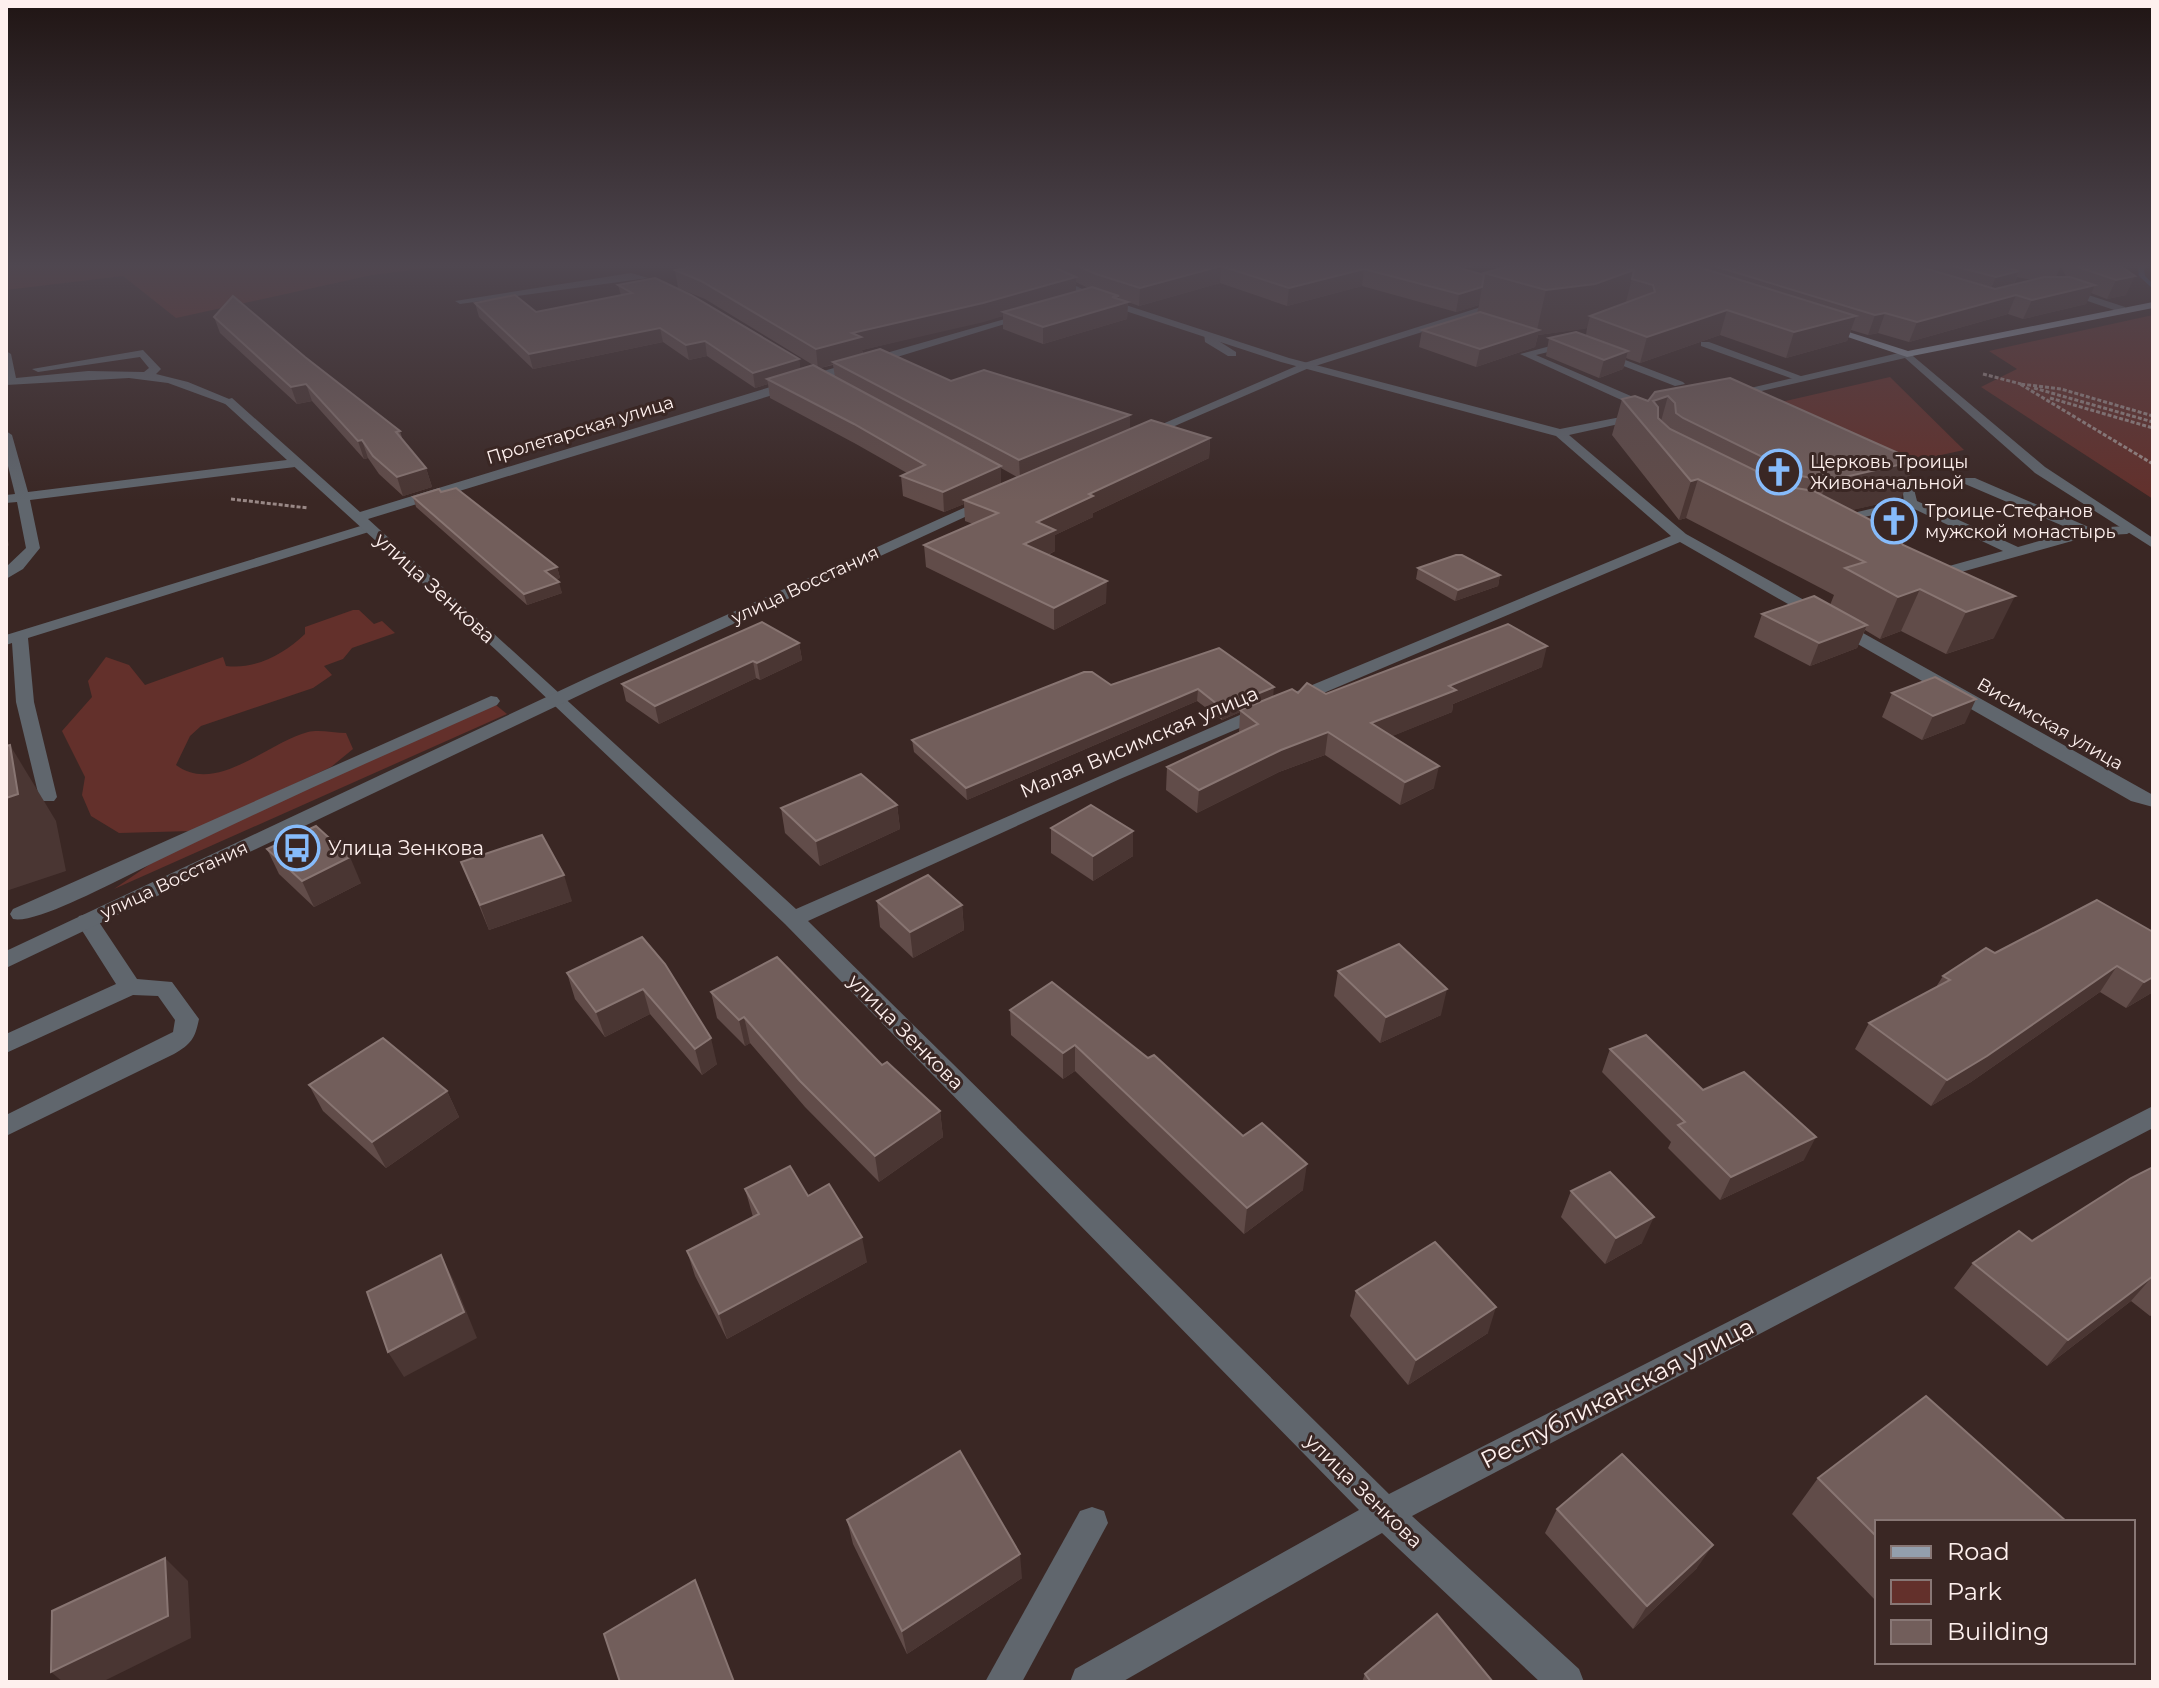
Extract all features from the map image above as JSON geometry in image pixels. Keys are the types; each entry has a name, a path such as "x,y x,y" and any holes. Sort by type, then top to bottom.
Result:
{"main road":[{"path":"1875,344 1907,354 1956,344"}],"street":[{"name":"Пролетарская улица","path":"13,638 817,376 929,344"},
{"path":"1215,344 1232,354"},
{"name":"Висимская улица","path":"1235,344 1305,366 1560,433 1681,537 2138,797 2153,801"},
{"path":"1133,439 1305,366 1375,344"},
{"path":"1527,344 1580,345 1679,384"},
{"path":"1541,344 1534,345 1526,357 1656,411"},
{"path":"1705,344 1800,378"},
{"path":"6,351 9,379"},
{"path":"143,353 155,369 145,377 9,379 143,353"},
{"path":"1713,398 1907,354 2040,470 2127,530 2153,544"},
{"path":"804,368 841,389"},
{"name":"улица Зенкова","path":"145,377 168,380 228,401 557,701 793,919 1385,1513 1566,1682"},
{"path":"1560,433 1670,408"},
{"path":"1617,420 1637,430"},
{"path":"6,435 33,548 18,566 6,574"},
{"path":"6,499 295,463"},
{"path":"1869,472 1909,492 1911,503"},
{"path":"1970,481 2089,532"},
{"name":"улица Восстания","path":"6,960 1005,494"},
{"path":"1816,527 1911,503 2017,552"},
{"path":"1937,594 1911,581 2089,532 2127,530"},
{"name":"Малая Висимская улица","path":"793,919 1113,775 1681,537"},
{"path":"13,638 47,797"},
{"path":"21,914 102,880 202,830 491,701"},
{"path":"87,921 130,987"},
{"path":"6,1044 130,987 164,988 187,1019 184,1037 6,1126"},
{"name":"Республиканская улица","path":"1088,1682 1385,1513 2153,1116"},
{"path":"1003,1682 1092,1523"}],"path":[{"path":"1983,374 2153,422"},
{"path":"2020,384 2153,464"},
{"path":"2020,384 2061,389 2153,416"},
{"path":"2042,396 2153,428"}],"green space":[{"path":"2022,344 2153,344 2153,499 1981,387 2017,369 1989,351"},
{"path":"1890,377 1964,450 1872,470 1746,410"},
{"path":"359,610 374,624 382,621 395,633 352,648 343,659 324,666 332,675 313,688 201,726 190,736 176,765 191,773 225,771 308,732 346,733 353,749 331,767 192,831 119,833 91,816 82,795 85,777 62,731 92,697 88,681 106,657 129,665 145,685 223,657 226,666 248,666 288,648 305,634 305,627"},
{"path":"491,701 507,714 114,889 175,847"}],"building":[{"path":"243,344 289,344 400,431 396,432 426,468 397,477 373,456 362,440 358,441 306,384 291,387"},
{"path":"518,344 581,344 529,354"},
{"path":"709,344 773,344 799,359 753,373"},
{"path":"807,344 836,344 816,349"},
{"path":"1464,344 1496,344 1480,349"},
{"path":"1563,344 1608,344 1628,351 1604,360"},
{"path":"880,349 951,381 984,370 1130,415 1019,460 833,362"},
{"path":"813,365 1001,466 943,492 901,476 925,465 767,379"},
{"path":"1730,378 1916,461 1827,481 1801,476 1683,418 1676,413 1675,403 1668,396 1653,401 1658,407 1658,418 1670,429 1789,487 1814,491 1892,531 1903,545 2015,596 1966,612 1920,589 1898,597 1845,568 1865,562 1698,479 1691,481 1622,399 1635,396 1648,401 1655,392"},
{"path":"1151,420 1210,438 1089,494 1093,496 1037,522 1055,530 1024,544 1107,581 1054,608 924,545 998,513 964,500"},
{"path":"456,488 557,567 545,571 559,582 524,594 413,497 439,489 441,492"},
{"path":"1462,555 1500,575 1458,590 1418,568"},
{"path":"1814,596 1867,625 1819,643 1762,614"},
{"path":"762,622 799,643 655,706 622,684"},
{"path":"1508,624 1547,646 1449,686 1456,690 1371,723 1439,766 1405,782 1328,732 1281,750 1199,790 1167,767 1258,724 1240,710 1292,689 1298,693 1307,683 1326,694"},
{"path":"1219,648 1274,687 1222,708 1198,689 966,788 912,740 1084,672 1092,672 1111,685"},
{"path":"1935,677 1976,699 1933,716 1892,693"},
{"path":"10,745 18,794 6,798 6,746"},
{"path":"861,774 897,805 816,841 781,808"},
{"path":"1091,805 1133,831 1093,856 1051,828"},
{"path":"316,826 350,857 302,881 267,849"},
{"path":"542,835 564,875 480,905 461,862"},
{"path":"928,875 962,905 910,932 877,901"},
{"path":"2097,900 2153,932 2153,977 2144,982 2117,966 1947,1080 1869,1023 1950,980 1943,976 1986,948 1995,953"},
{"path":"642,937 665,964 711,1038 695,1049 643,989 596,1012 567,973"},
{"path":"1399,944 1447,989 1386,1017 1338,971"},
{"path":"777,957 882,1065 887,1062 940,1111 875,1156 800,1081 744,1017 739,1020 711,992"},
{"path":"1052,982 1148,1058 1154,1055 1243,1136 1262,1123 1307,1164 1247,1208 1075,1045 1063,1053 1010,1010"},
{"path":"1646,1035 1703,1090 1744,1072 1816,1137 1731,1177 1678,1125 1685,1122 1610,1049"},
{"path":"383,1038 447,1091 372,1142 309,1085"},
{"path":"790,1166 808,1196 829,1184 862,1237 719,1314 687,1251 759,1214 745,1189"},
{"path":"2153,1167 2153,1276 2068,1340 1973,1263 2019,1231 2032,1241"},
{"path":"1610,1172 1654,1217 1616,1238 1571,1191"},
{"path":"1435,1242 1496,1307 1416,1360 1356,1291"},
{"path":"441,1255 464,1312 388,1352 367,1292"},
{"path":"1926,1396 2065,1520 1875,1520 1875,1535 1818,1478"},
{"path":"960,1451 1020,1554 902,1631 847,1520"},
{"path":"1622,1454 1713,1545 1647,1606 1557,1509"},
{"path":"165,1558 168,1616 51,1672 52,1611"},
{"path":"695,1580 734,1682 620,1682 604,1634"},
{"path":"1437,1614 1493,1682 1371,1682 1365,1674"}],"place":[{"name":"Церковь Троицы Живоначальной","path":"1779,472"},
{"name":"Троице-Стефанов мужской монастырь","path":"1894,521"},
{"name":"Улица Зенкова","path":"297,848"}]}
